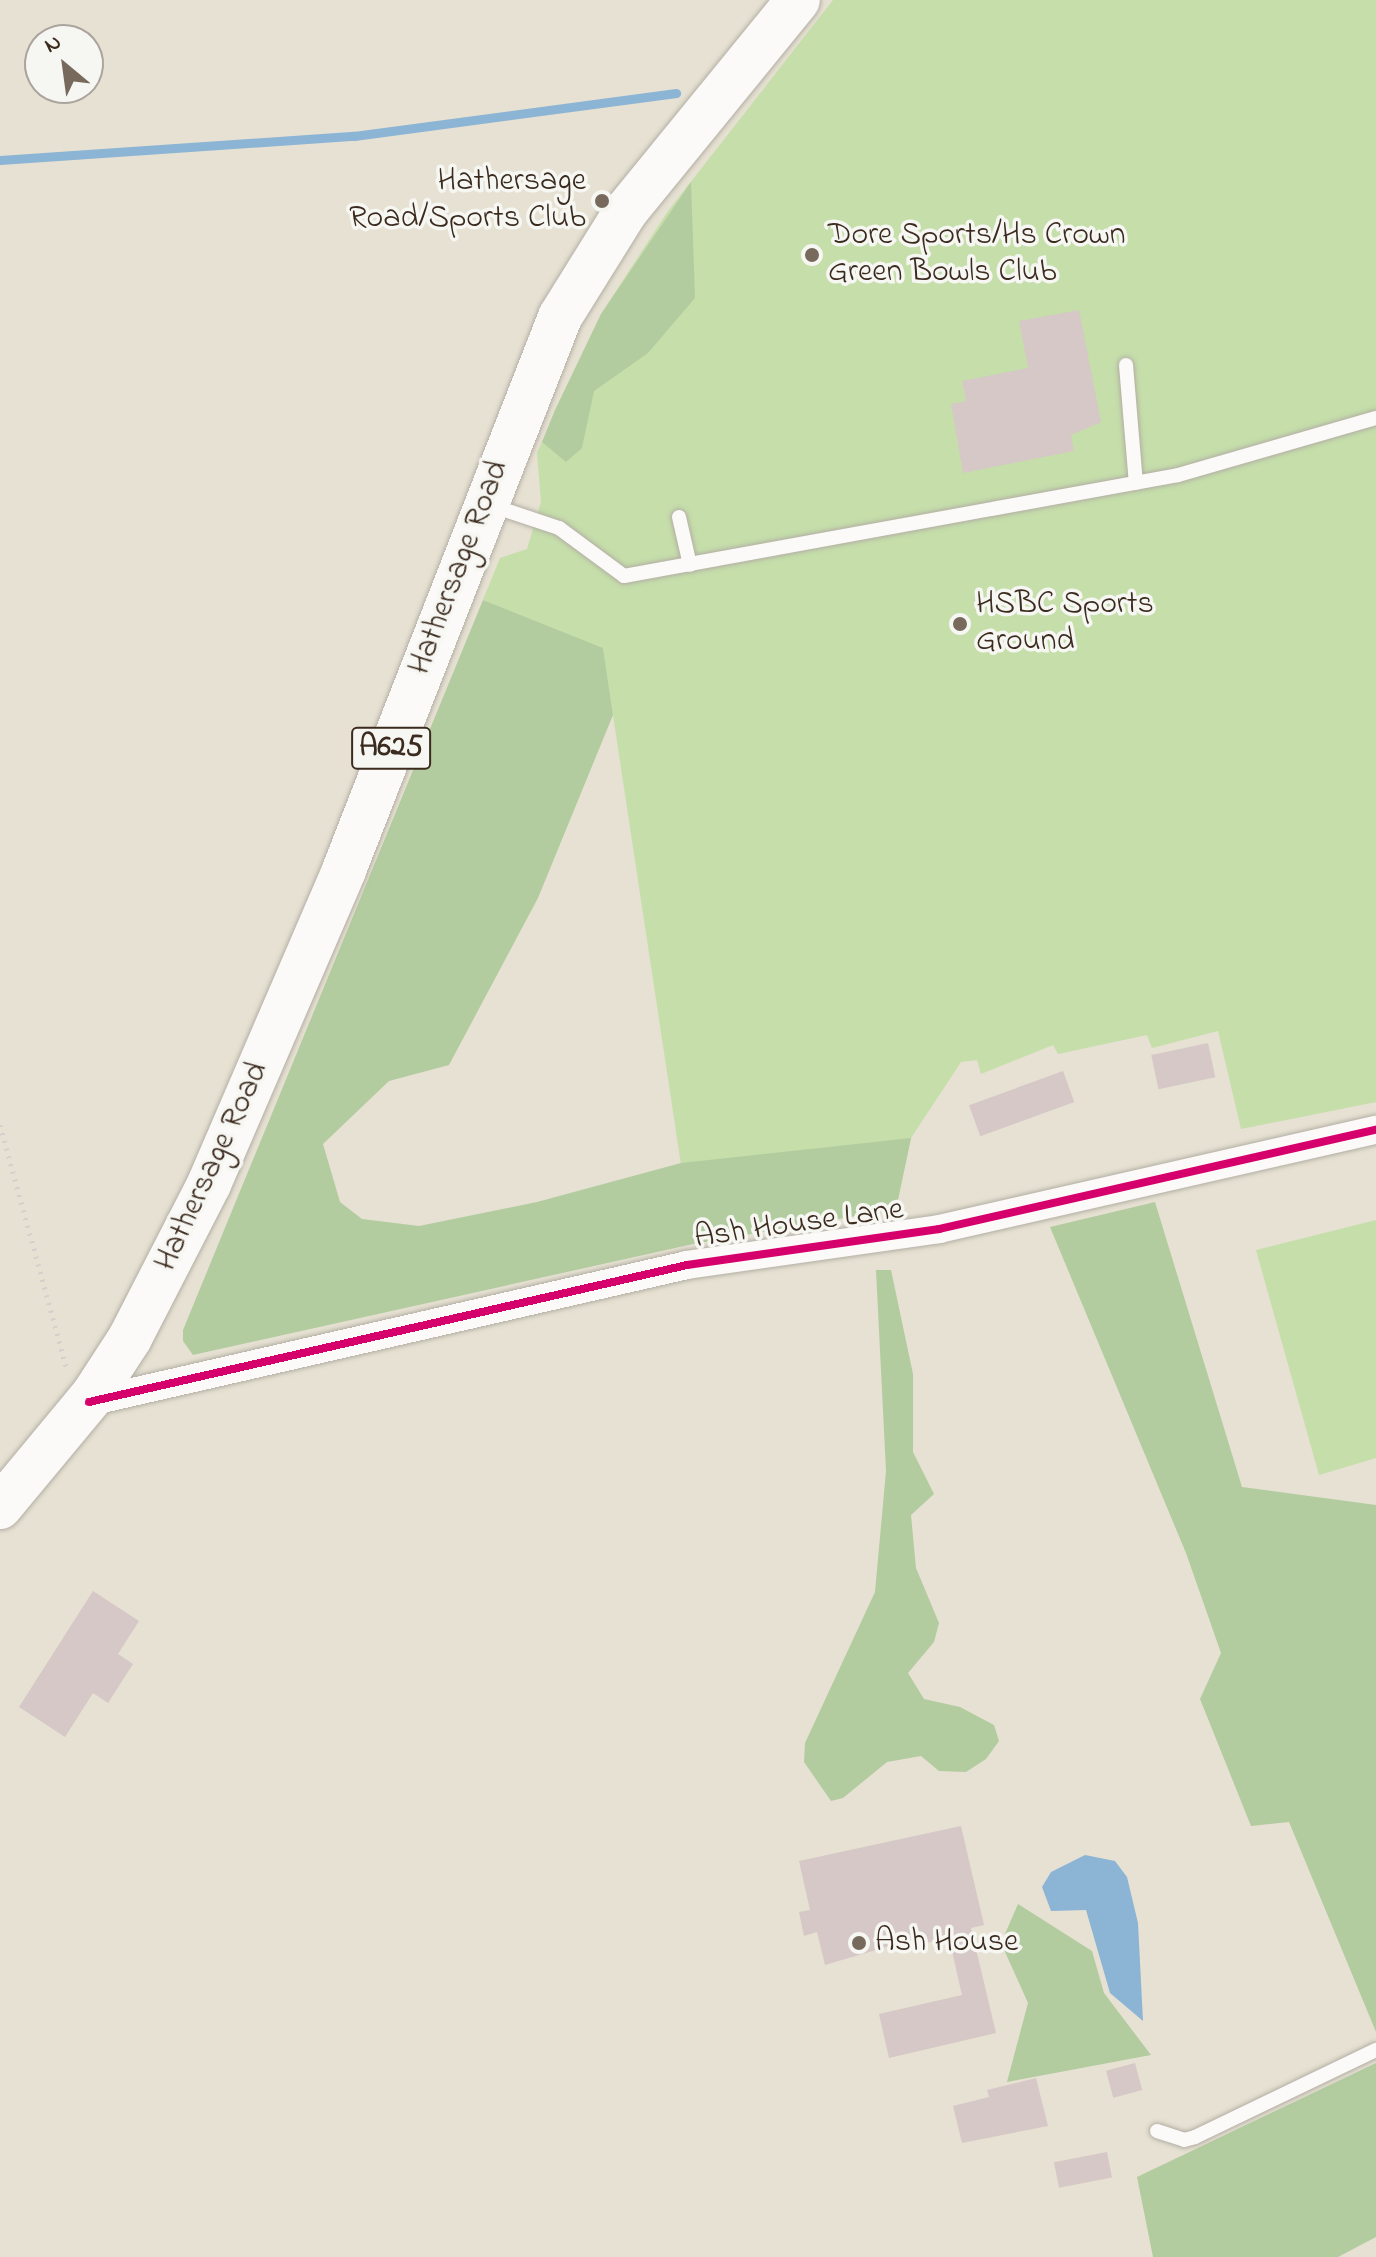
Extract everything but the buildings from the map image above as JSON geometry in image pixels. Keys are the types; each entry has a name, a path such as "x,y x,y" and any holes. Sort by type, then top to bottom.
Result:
{"main road":[{"name":"Hathersage Road","path":"0,1507 91,1399 130,1338 209,1184 344,870 540,360 583,275 626,211 798,0"}],"street":[{"name":"Ash House Lane","path":"91,1399 687,1265 939,1229 1376,1130"}],"lane":[{"path":"1126,365 1136,483"},
{"path":"485,503 559,528 624,576 1136,483 1376,418"},
{"path":"679,517 690,565"},
{"path":"1157,2131 1184,2140 1195,2137 1376,2050"}],"path":[{"path":"0,1125 61,1365 91,1399"}],"green space":[{"name":"HSBC Sports Ground","path":"833,0 1376,0 1376,1102 1241,1129 1218,1031 1152,1048 1147,1035 1058,1054 1053,1045 981,1074 977,1060 961,1062 911,1138 896,1209 693,1244 603,649 483,600 500,558 527,549 541,502 537,453 601,314 668,211"},
{"path":"691,182 695,298 648,353 594,391 582,448 566,462 542,442 555,410 601,314"},
{"path":"483,600 603,648 613,715 538,898 449,1065 389,1081 323,1144 340,1202 362,1219 419,1226 537,1202 681,1163 911,1138 896,1209 693,1244 193,1355 183,1341 183,1330"},
{"path":"1155,1202 1242,1487 1376,1505 1376,2032 1289,1822 1251,1826 1200,1699 1221,1653 1186,1553 1050,1227"},
{"path":"1376,1220 1376,1458 1319,1475 1256,1250"},
{"path":"876,1270 891,1270 913,1374 913,1452 934,1494 911,1515 916,1568 939,1623 934,1642 908,1673 924,1699 960,1707 994,1725 999,1741 986,1759 966,1772 939,1771 921,1756 887,1762 843,1798 831,1801 804,1762 805,1743 875,1592 886,1471"},
{"path":"1018,1904 1092,1951 1104,1993 1151,2055 1007,2082 1028,2003 1001,1943"},
{"path":"1376,2063 1376,2237 1338,2257 1153,2257 1137,2177"}],"water":[{"path":"1085,1855 1115,1861 1127,1877 1138,1923 1143,2021 1110,1993 1086,1910 1051,1911 1042,1887 1051,1872"}],"waterway":[{"path":"0,160 354,136 676,93"}],"cycle path":[{"path":"89,1402 687,1265 939,1229 1376,1130"}],"place":[{"name":"Hathersage Road/Sports Club","path":"602,201"},
{"name":"Dore Sports/Hs Crown Green Bowls Club","path":"812,255"},
{"name":"HSBC Sports Ground","path":"960,624"},
{"name":"Ash House","path":"859,1943"}]}
